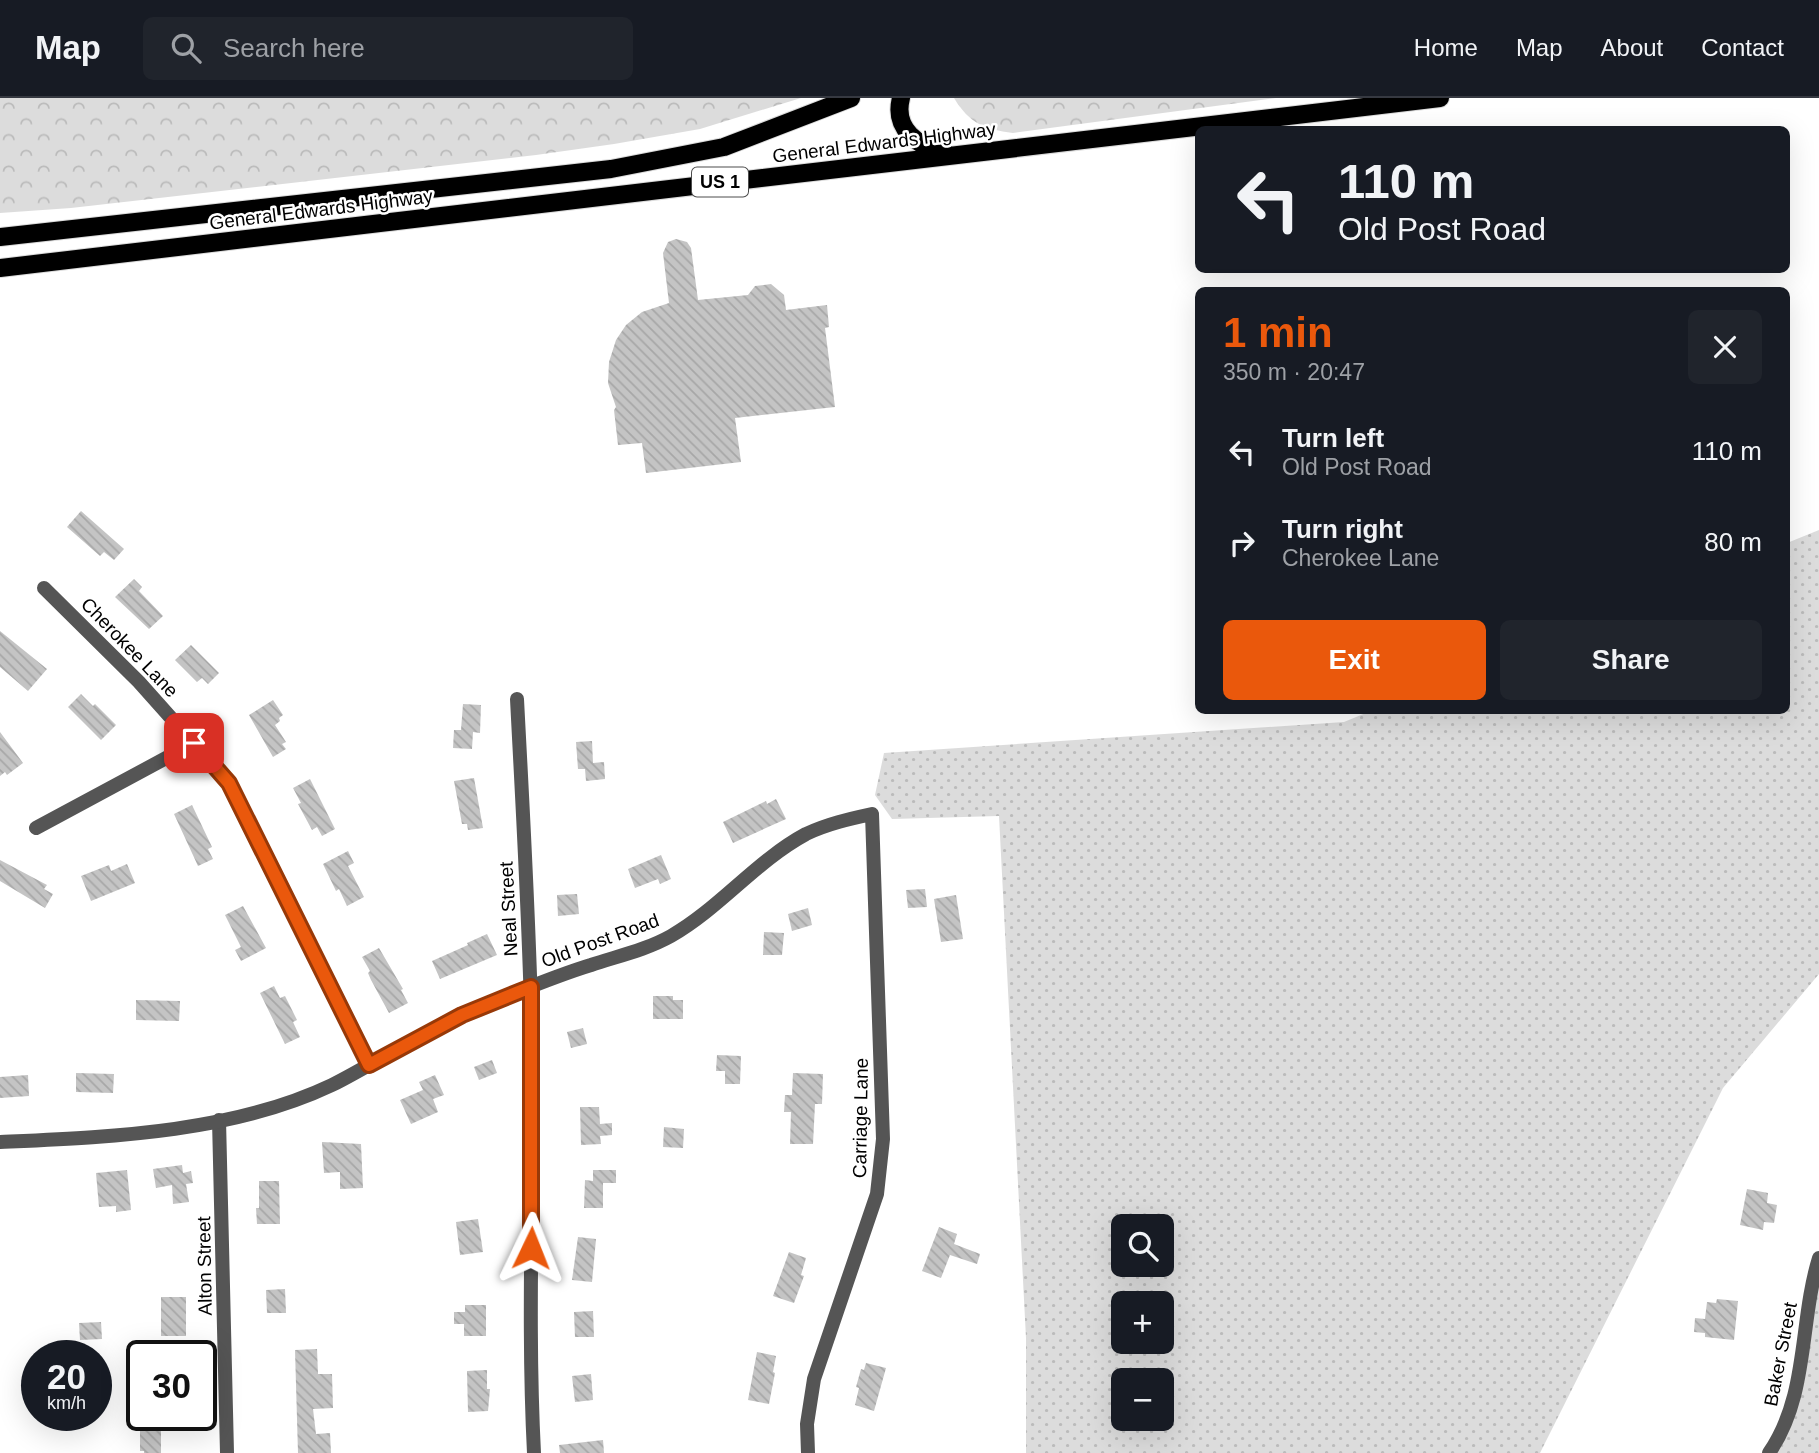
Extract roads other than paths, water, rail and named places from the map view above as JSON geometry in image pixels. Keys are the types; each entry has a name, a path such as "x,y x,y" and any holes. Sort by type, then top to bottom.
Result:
{"main road":[{"name":"General Edwards Highway","path":"0,237 611,169 724,147 851,98"},
{"path":"901,98 901,122 915,141 936,150 964,153"},
{"name":"General Edwards Highway","path":"1198,126 1440,98"},
{"name":"General Edwards Highway","path":"0,268 1195,126"}],"street":[{"name":"Cherokee Lane","path":"44,588 139,682 229,783 369,1065"},
{"name":"Neal Street","path":"517,699 531,987 530,1308 534,1453"},
{"path":"36,828 194,743"},
{"name":"Old Post Road","path":"0,1142 101,1136 219,1120 292,1101 332,1085 462,1015 531,987 648,947 671,936 698,919 779,852 807,834 838,821 872,814"},
{"name":"Carriage Lane","path":"807,1453 807,1423 814,1379 877,1194 881,1167 883,1139 872,814"},
{"name":"Alton Street","path":"219,1120 227,1453"},
{"name":"Baker Street","path":"1769,1453 1784,1428 1792,1404 1819,1258"}]}
